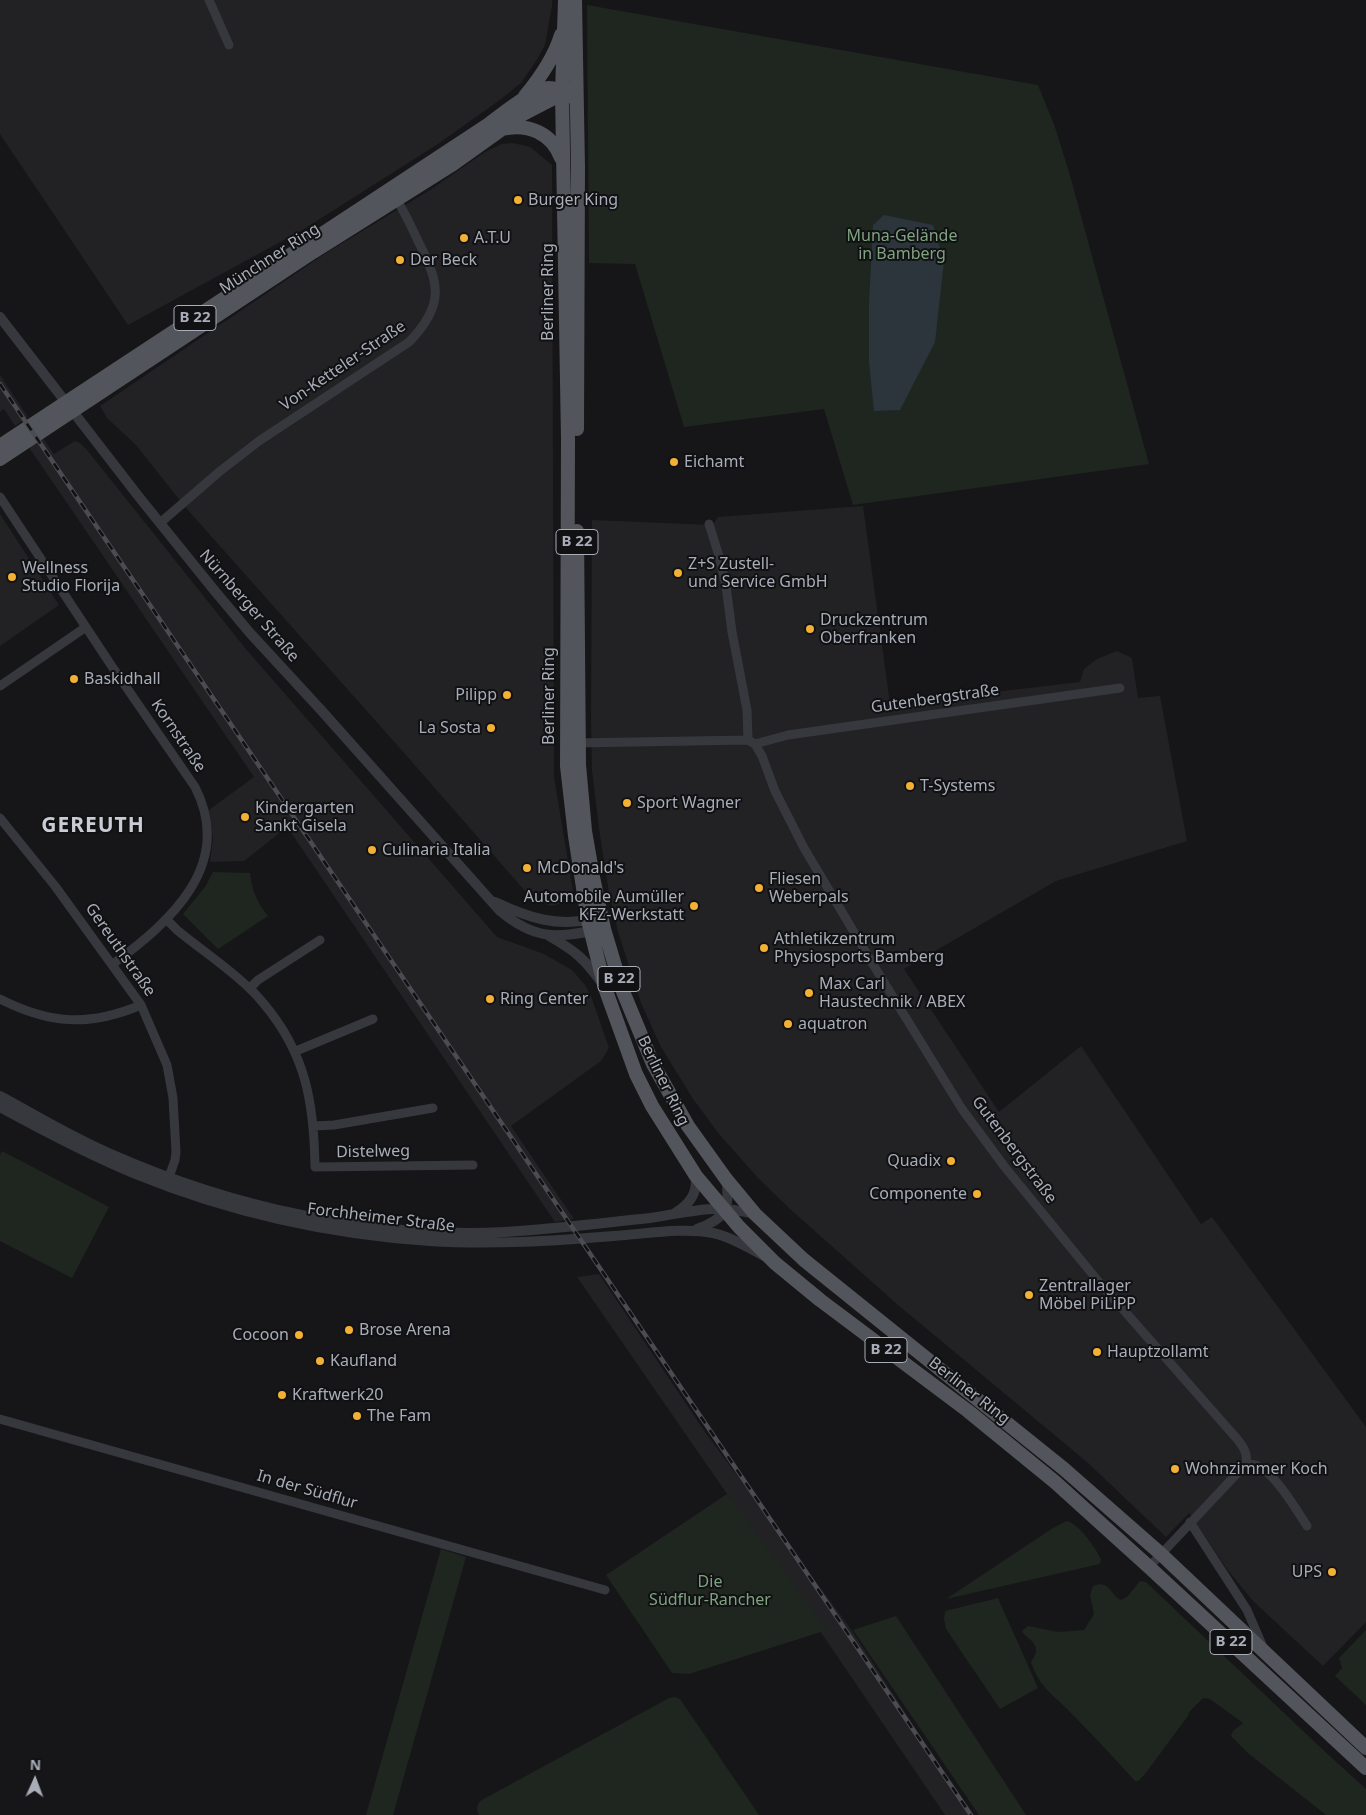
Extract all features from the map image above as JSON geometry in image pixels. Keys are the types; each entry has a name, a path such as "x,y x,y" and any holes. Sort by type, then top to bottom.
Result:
{"main road":[{"name":"Berliner Ring","path":"565,0 562,93 572,743 580,788 605,988 636,1074 672,1139 696,1176 739,1227 775,1263 820,1300 968,1411 1033,1464 1149,1567 1366,1768"},
{"name":"Berliner Ring","path":"572,743 577,541 575,0"},
{"path":"524,99 550,60 565,23"},
{"path":"576,73 571,84 562,93 576,106"},
{"name":"B 22","path":"524,99 546,88 562,93"},
{"name":"Münchner Ring","path":"0,446 393,194 453,164 523,114 562,93"},
{"name":"Münchner Ring","path":"0,459 313,252 524,99"},
{"name":"B 22","path":"499,130 512,127 527,128 546,136 554,142 564,164"},
{"name":"Berliner Ring","path":"596,925 654,1064 688,1126 726,1179 755,1214 804,1260 1064,1469 1161,1554 1366,1748"}],"street":[{"path":"209,0 229,45"},
{"name":"Von-Ketteler-Straße","path":"160,523 219,472 259,441 409,342 423,328 431,312 435,295 435,280 429,262 393,194"},
{"name":"Nürnberger Straße","path":"0,317 160,523 250,633 500,911 512,921 527,929 548,936 596,925"},
{"name":"Kornstraße","path":"0,497 86,628 196,787 204,805 206,848 200,875 190,891 166,919 142,942 113,964"},
{"name":"Gutenbergstraße","path":"709,524 726,586 732,632 752,742 762,756 775,791 804,848 962,1109 1004,1166 1092,1274 1238,1440 1245,1449 1246,1464"},
{"path":"0,686 86,628"},
{"name":"Gutenbergstraße","path":"572,743 752,742 788,735 1120,688"},
{"name":"Gereuthstraße","path":"0,818 55,886 142,1005 166,1065 173,1098 176,1152 169,1177"},
{"name":"Nürnberger Straße","path":"490,900 538,920 596,925"},
{"name":"Distelweg","path":"166,919 177,930 250,988 276,1018 296,1051 307,1088 314,1126 315,1167 473,1165"},
{"path":"548,936 574,951 590,966 605,988"},
{"path":"250,988 258,980 320,940"},
{"path":"0,999 41,1017 62,1020 84,1020 102,1017 142,1005"},
{"path":"296,1051 373,1019"},
{"name":"Forchheimer Straße","path":"0,1096 111,1154 169,1177 233,1197 298,1213 352,1223 431,1231 493,1232 532,1230 711,1209 755,1214"},
{"name":"Forchheimer Straße","path":"0,1107 49,1134 137,1175 232,1207 315,1226 400,1238 458,1242 588,1238 691,1231 717,1234 775,1263"},
{"name":"Distelweg","path":"314,1126 334,1125 433,1108"},
{"path":"672,1215 691,1201 696,1188 696,1176"},
{"path":"691,1231 720,1218 725,1210 728,1196 726,1179"},
{"name":"In der Südflur","path":"0,1419 605,1590"},
{"path":"1149,1567 1246,1464 1257,1465 1271,1477 1286,1494 1307,1526"},
{"path":"1190,1522 1247,1610 1267,1655"}],"shaded area":[{"path":"0,0 552,0 552,6 545,45 536,61 521,83 497,102 438,144 304,229 128,325 0,134"},
{"path":"513,143 530,147 552,165 554,777 574,897 568,902 551,906 532,899 186,508 136,445 107,418 100,406 326,253 430,190 485,152 502,144"},
{"path":"884,215 933,225 944,261 935,342 900,410 874,411 869,362 869,304 873,225"},
{"path":"0,375 28,417 15,426 4,409 0,412"},
{"path":"42,437 54,454 75,441 87,450 245,648 497,937 544,954 572,970 585,985 591,996 609,1048 601,1061 511,1126 574,1219 555,1222 273,806 287,827 244,861 210,862 213,838 209,810 254,777 28,446"},
{"path":"863,506 890,704 1080,682 1084,669 1097,659 1117,651 1132,658 1138,698 1160,696 1187,841 1056,881 904,969 999,1112 1081,1046 1201,1224 1212,1217 1366,1427 1366,1622 1323,1666 1253,1601 1227,1569 1189,1513 1166,1537 1087,1462 898,1305 759,1179 719,1134 693,1099 661,1047 641,1003 618,932 609,893 592,771 592,520 713,525 718,517"},
{"path":"0,514 59,605 0,646"},
{"path":"599,1274 705,1432 850,1628 972,1815 945,1815 577,1277"}],"green space":[{"name":"Muna-Gelände in Bamberg","path":"587,5 1038,85 1055,127 1069,172 1149,464 853,505 824,409 684,427 635,264 589,263"},
{"path":"213,872 250,873 256,896 268,916 218,949 183,914 205,887"},
{"path":"2,1151 109,1207 72,1278 0,1241 0,1155"},
{"name":"Die Südflur-Rancher","path":"727,1494 827,1630 689,1674 672,1673 606,1575"},
{"path":"1067,1521 1077,1527 1087,1537 1101,1559 1100,1564 946,1599 1053,1528"},
{"path":"441,1549 466,1557 393,1815 366,1815"},
{"path":"1140,1581 1146,1582 1366,1789 1366,1815 1326,1815 1249,1754 1231,1736 1233,1731 1243,1723 1210,1699 1203,1698 1189,1712 1145,1774 1138,1781 1135,1781 1043,1685 1031,1662 1036,1652 1035,1645 1022,1631 1028,1626 1058,1632 1084,1630 1094,1614 1090,1595 1093,1586 1099,1584 1106,1586 1121,1600 1127,1597"},
{"path":"998,1598 1038,1688 1000,1709 946,1629 944,1619 945,1611"},
{"path":"896,1616 1026,1815 979,1815 853,1630"},
{"path":"1366,1630 1366,1705 1335,1676 1342,1668 1339,1658"},
{"path":"675,1697 680,1699 759,1815 479,1815 477,1808 480,1801 669,1698"}],"railway":[{"path":"0,384 971,1815"}],"place":[{"name":"Burger King","path":"518,200"},
{"name":"A.T.U","path":"464,238"},
{"name":"Der Beck","path":"400,260"},
{"name":"Eichamt","path":"674,462"},
{"name":"Z+S Zustell- und Service GmbH","path":"678,573"},
{"name":"Wellness Studio Florija","path":"12,577"},
{"name":"Druckzentrum Oberfranken","path":"810,629"},
{"name":"Baskidhall","path":"74,679"},
{"name":"Pilipp","path":"507,695"},
{"name":"La Sosta","path":"491,728"},
{"name":"T-Systems","path":"910,786"},
{"name":"Sport Wagner","path":"627,803"},
{"name":"Kindergarten Sankt Gisela","path":"245,817"},
{"name":"Culinaria Italia","path":"372,850"},
{"name":"McDonald's","path":"527,868"},
{"name":"Fliesen Weberpals","path":"759,888"},
{"name":"Automobile Aumüller KFZ-Werkstatt","path":"694,906"},
{"name":"Athletikzentrum Physiosports Bamberg","path":"764,948"},
{"name":"Max Carl Haustechnik / ABEX","path":"809,993"},
{"name":"Ring Center","path":"490,999"},
{"name":"aquatron","path":"788,1024"},
{"name":"Quadix","path":"951,1161"},
{"name":"Componente","path":"977,1194"},
{"name":"Zentrallager Möbel PiLiPP","path":"1029,1295"},
{"name":"Brose Arena","path":"349,1330"},
{"name":"Cocoon","path":"299,1335"},
{"name":"Hauptzollamt","path":"1097,1352"},
{"name":"Kaufland","path":"320,1361"},
{"name":"Kraftwerk20","path":"282,1395"},
{"name":"The Fam","path":"357,1416"},
{"name":"Wohnzimmer Koch","path":"1175,1469"},
{"name":"UPS","path":"1332,1572"}],"district":[{"name":"GEREUTH","path":"93,826"}]}
